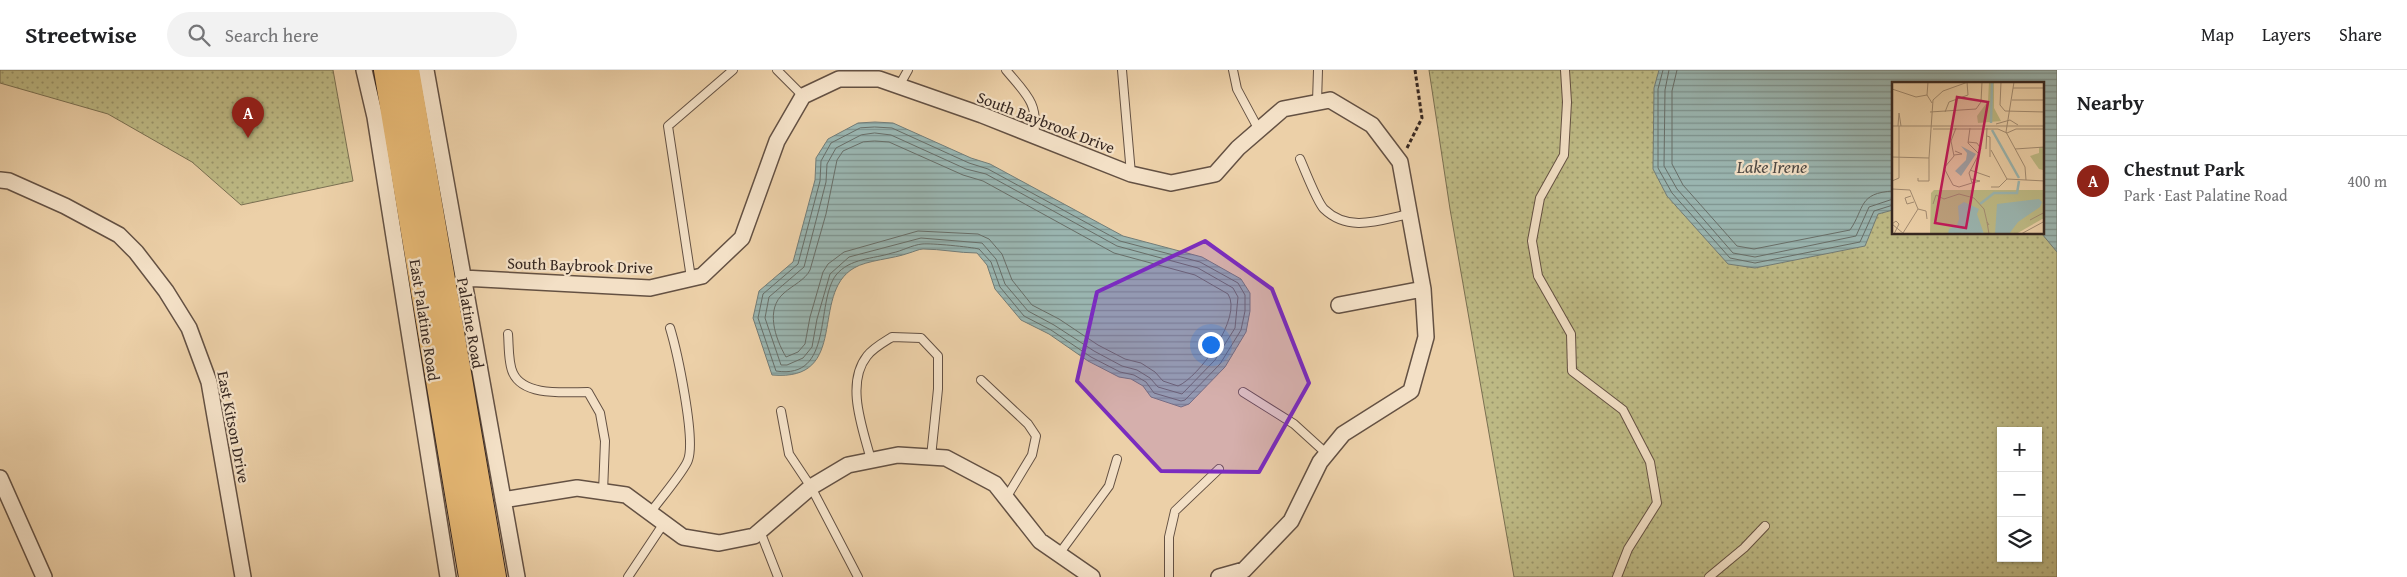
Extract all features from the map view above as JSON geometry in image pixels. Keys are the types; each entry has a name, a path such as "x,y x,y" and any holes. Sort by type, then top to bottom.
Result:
{"main road":[{"path":"386,70 471,577"},
{"name":"Palatine Road","path":"408,70 494,577"}],"street":[{"name":"East Palatine Road","path":"364,70 377,126 448,577"},
{"name":"Palatine Road","path":"426,70 517,577"},
{"name":"South Baybrook Drive","path":"463,278 650,288 702,276 742,238 777,141 803,96 839,78 879,79 982,115 1131,174 1171,183 1215,174 1238,148 1284,109 1330,100 1372,125 1400,162 1423,289 1426,337 1412,391 1343,434 1320,462 1291,521 1244,570 1219,577"},
{"name":"East Kitson Drive","path":"0,180 9,181 65,206 118,236 136,252 166,291 189,328 209,382 243,577"},
{"path":"1339,305 1423,289"},
{"path":"503,500 577,488 626,495 683,537 719,543 754,536 811,487 848,465 898,455 946,458 995,484 1040,541 1092,577"},
{"path":"0,478 44,577"}],"lane":[{"path":"691,278 668,126 733,70"},
{"path":"899,86 908,70"},
{"path":"1006,70 1030,99 1034,108 1037,119 1034,136"},
{"path":"1122,70 1131,174"},
{"path":"1233,70 1238,90 1259,130"},
{"path":"1318,70 1318,102"},
{"path":"1565,70 1567,102 1564,155 1540,198 1532,240 1538,276 1571,334 1572,371 1623,410 1650,462 1657,503 1628,549 1617,577"},
{"path":"780,71 803,96"},
{"path":"1300,159 1323,208 1339,219 1360,224 1409,214"},
{"path":"650,513 688,460 690,428 675,344 670,328"},
{"path":"508,334 513,373 529,389 557,392 588,392 600,413 605,441 603,492"},
{"path":"871,460 857,396 858,372 868,355 892,337 921,338 938,356 938,389 931,457"},
{"path":"981,380 1028,424 1036,436 1032,455 1006,498"},
{"path":"1243,392 1294,424 1327,454"},
{"path":"781,411 790,454 811,487 858,577"},
{"path":"1059,554 1109,486 1117,460"},
{"path":"1169,577 1169,537 1176,511 1219,469"},
{"path":"628,577 664,523"},
{"path":"1709,577 1765,526"},
{"path":"760,531 778,577"}],"path":[{"path":"1400,162 1422,118 1415,70"}],"highlighted area":[{"path":"1205,241 1272,289 1309,383 1259,472 1161,471 1077,381 1097,292"}],"shaded area":[{"path":"0,70 333,70 353,181 241,205 192,162 108,114 0,83"},
{"path":"1429,70 2057,70 2057,577 1514,577 1450,209"}],"water":[{"name":"Lake Irene","path":"1659,70 2057,70 2057,252 2043,235 2044,82 1892,82 1892,210 1878,214 1865,246 1755,268 1728,264 1667,196 1653,169 1654,88"},
{"path":"858,123 893,123 971,158 990,164 1123,236 1202,257 1241,279 1250,293 1250,311 1246,332 1225,367 1189,404 1181,407 1151,397 1143,386 1131,379 1119,377 1088,361 1049,334 1021,320 995,289 987,265 977,253 923,249 866,263 854,268 841,280 833,297 821,351 812,365 796,373 772,375 753,318 759,291 793,262 815,180 816,158 828,139"}],"place":[{"name":"Chestnut Park","path":"248,138"}]}
